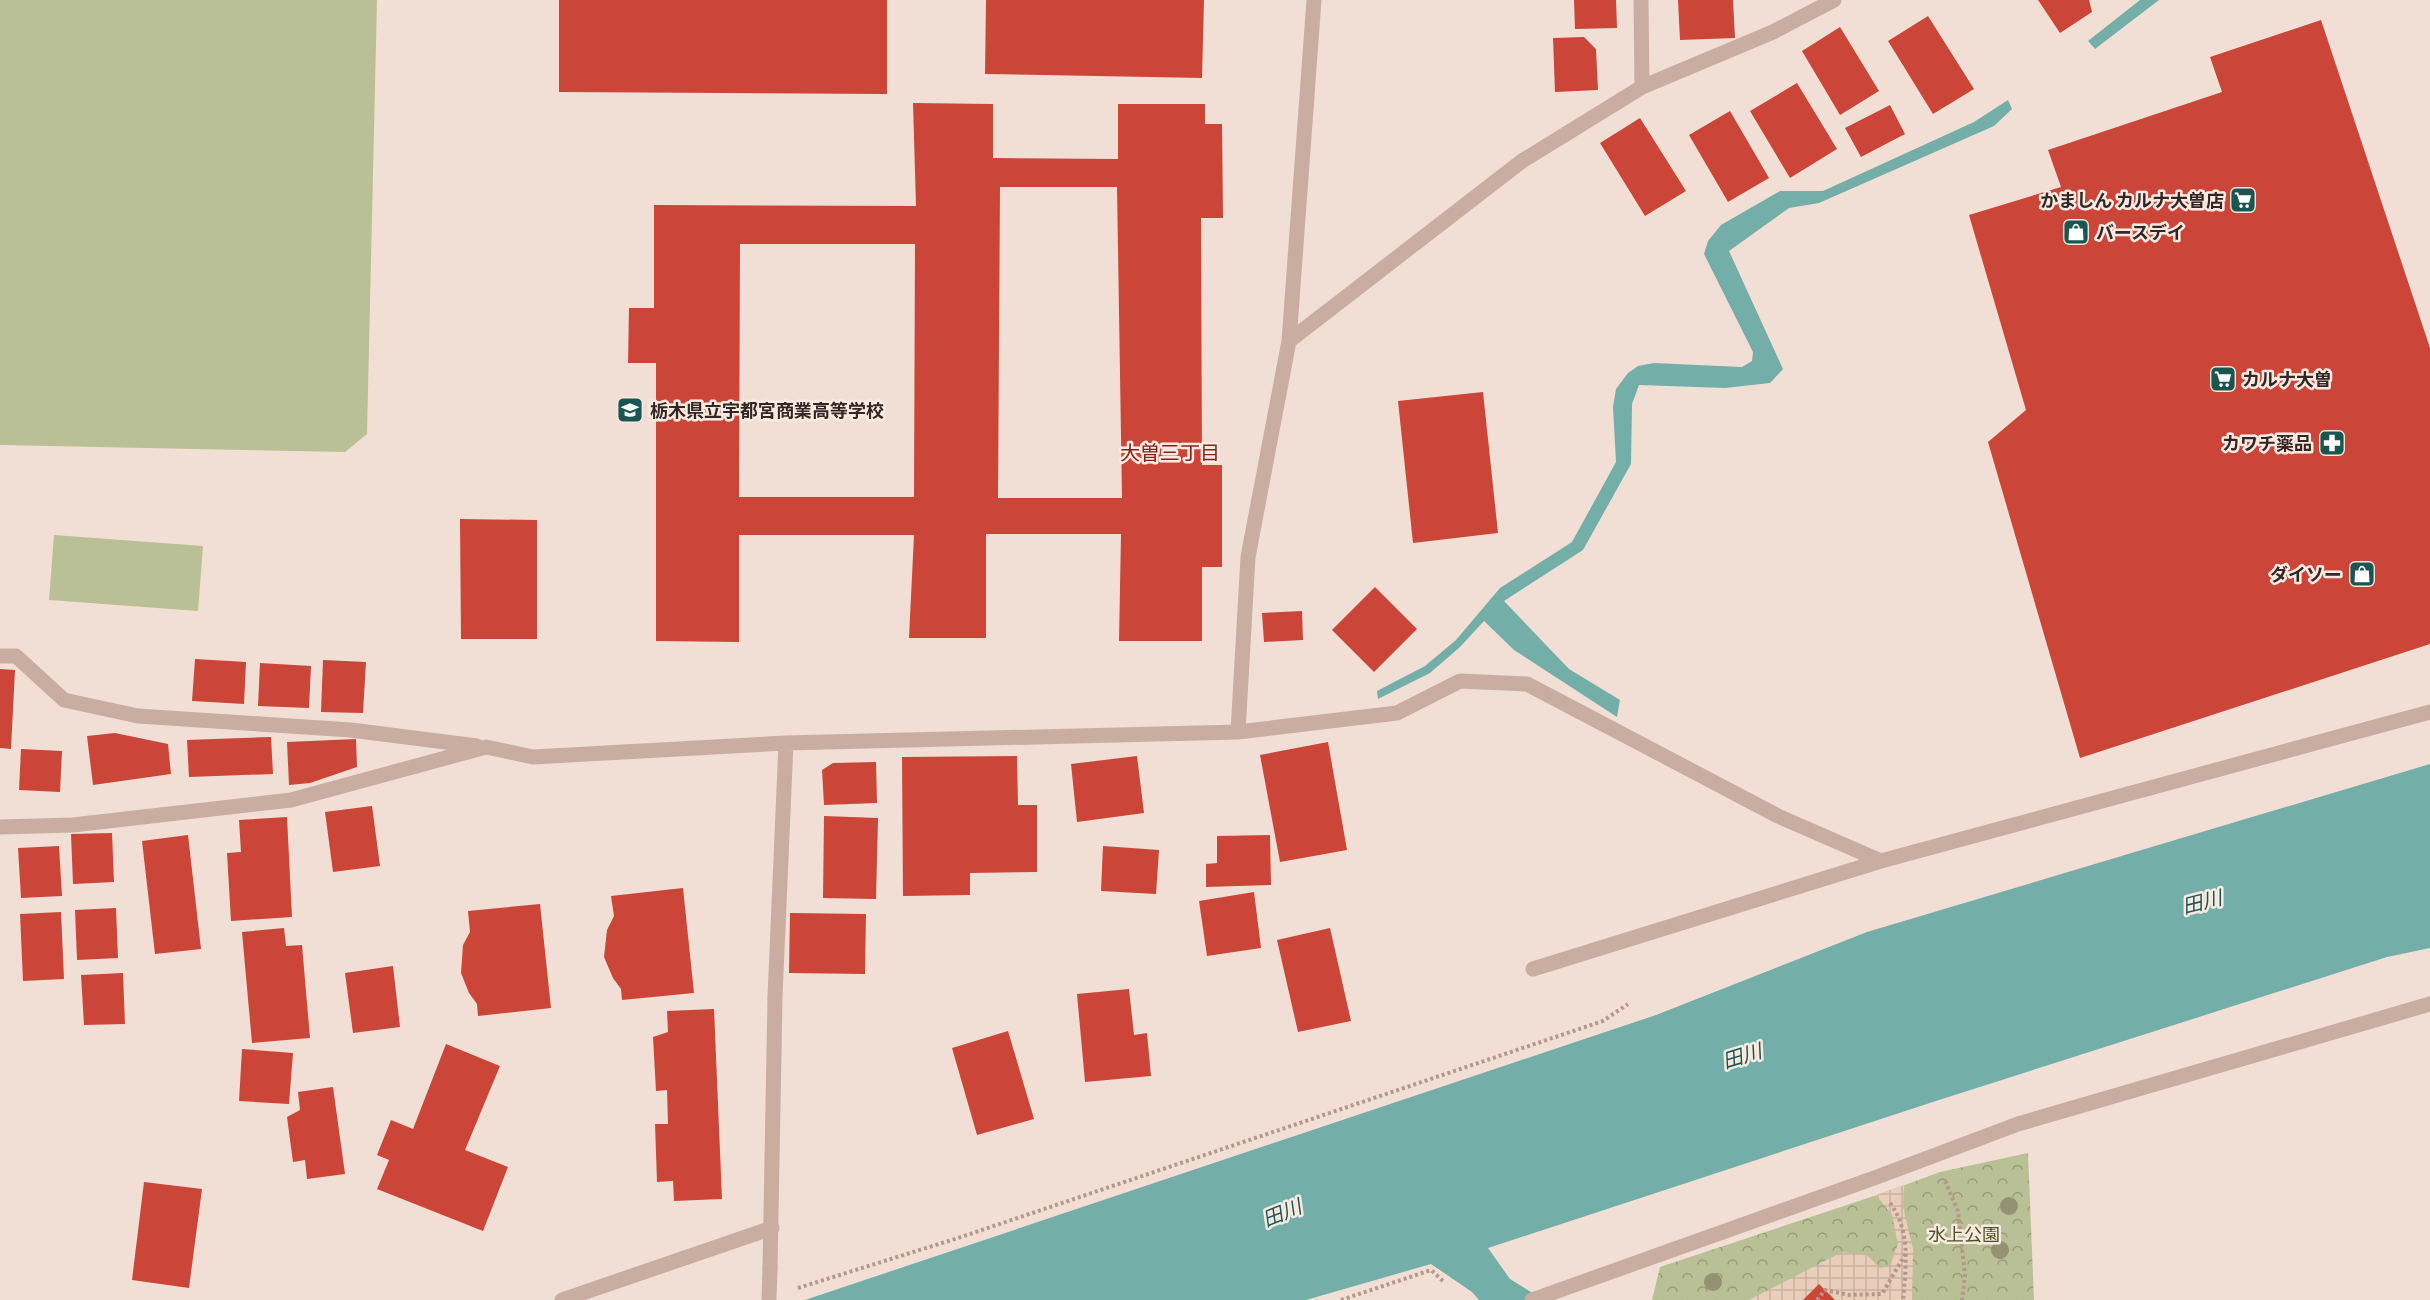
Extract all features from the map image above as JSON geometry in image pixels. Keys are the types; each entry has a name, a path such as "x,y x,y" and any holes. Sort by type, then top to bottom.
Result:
{"street":[{"path":"1238,732 1248,557 1289,341 1314,0"},
{"path":"1641,0 1642,87"},
{"path":"1289,341 1522,160 1642,87 1773,32 1834,0"},
{"path":"0,656 16,656 64,700 138,716 351,730 486,747 533,757 786,743 1238,732 1397,713 1460,681 1527,684 1778,816 1881,861"},
{"path":"1533,969 1881,861 2430,712"},
{"path":"770,1300 775,997 786,743"},
{"path":"0,827 73,825 291,800 486,747"},
{"path":"1534,1299 1877,1177 2018,1124 2430,1004"},
{"path":"562,1300 772,1228"}],"path":[{"path":"790,1290 969,1234 1604,1021 1628,1004"},
{"path":"1939,1153 1940,1172 1958,1211 1965,1276 1962,1300"},
{"path":"1877,1177 1883,1193 1899,1216 1907,1252 1903,1300"},
{"path":"1817,1300 1825,1290 1849,1295 1882,1294 1907,1252"},
{"path":"1341,1300 1431,1270 1444,1282"}],"green space":[{"path":"0,0 377,0 367,434 345,452 0,445"},
{"path":"54,535 203,546 198,611 49,600"},
{"name":"水上公園","path":"2028,1153 2034,1300 1652,1300 1660,1267 1940,1172"}],"shaded area":[{"path":"1904,1185 1903,1207 1913,1249 1912,1300 1749,1300 1842,1252 1867,1255 1880,1268 1890,1266 1898,1244 1892,1215 1876,1195"}],"water":[{"path":"2140,0 2159,0 2095,49 2088,41"},
{"path":"2008,100 2012,109 1994,126 1819,203 1789,208 1729,251 1783,369 1770,383 1725,388 1639,385 1632,404 1631,464 1583,550 1504,601 1569,669 1620,700 1617,717 1514,650 1484,621 1460,647 1430,673 1378,699 1377,691 1425,666 1456,640 1500,588 1572,542 1616,462 1613,407 1616,389 1628,373 1638,366 1654,363 1742,367 1752,361 1753,352 1704,254 1708,241 1721,225 1780,191 1823,191 1974,122"},
{"name":"田川","path":"2430,764 2430,948 2387,957 1939,1100 1488,1248 1510,1279 1544,1300 1479,1300 1472,1292 1431,1264 1306,1300 805,1300 1656,1015 1867,932"}],"building":[{"path":"559,0 887,0 887,94 559,92"},
{"path":"986,0 1204,0 1202,78 985,74"},
{"path":"1574,0 1616,0 1617,28 1575,29"},
{"path":"1678,0 1733,0 1735,38 1680,40"},
{"path":"2038,0 2089,0 2092,12 2060,33"},
{"path":"1928,16 1974,89 1933,114 1888,41"},
{"name":"カルナ大曽","path":"2321,20 2430,348 2430,644 2080,758 1988,442 2026,410 1969,215 2061,187 2048,150 2222,92 2210,57"},
{"path":"1840,27 1879,91 1840,115 1802,51"},
{"path":"1584,37 1596,49 1598,90 1555,92 1553,38"},
{"path":"1797,83 1837,149 1790,178 1750,111"},
{"path":"913,103 993,104 993,158 1118,159 1118,104 1205,104 1205,124 1222,124 1223,218 1201,218 1202,465 1222,465 1222,567 1202,567 1202,641 1119,641 1121,534 986,534 986,638 909,638 914,535 739,535 739,642 656,641 656,363 628,363 629,308 654,308 654,205 916,206","holes":["1000,187 1117,187 1122,498 998,498","740,244 915,244 914,497 739,497"]},
{"path":"1890,105 1905,134 1861,157 1845,128"},
{"path":"1730,111 1769,178 1728,202 1689,135"},
{"path":"1640,118 1686,191 1645,216 1600,143"},
{"path":"1483,392 1498,533 1413,543 1398,401"},
{"path":"460,519 537,520 537,639 461,639"},
{"path":"1375,587 1417,629 1374,672 1332,630"},
{"path":"1302,611 1303,640 1264,642 1262,613"},
{"path":"195,659 246,662 244,704 192,701"},
{"path":"323,660 366,662 363,713 321,712"},
{"path":"260,663 311,666 309,708 258,706"},
{"path":"0,669 15,670 11,749 0,748"},
{"path":"115,733 168,744 171,774 93,785 87,736"},
{"path":"271,737 273,774 189,777 187,740"},
{"path":"356,739 357,767 310,783 289,785 287,742"},
{"path":"1328,742 1347,850 1280,862 1260,755"},
{"path":"21,749 62,751 60,792 19,790"},
{"path":"1017,756 1018,805 1037,805 1037,872 970,873 970,895 903,896 902,757"},
{"path":"1137,756 1144,813 1077,822 1071,764"},
{"path":"876,762 877,803 824,805 822,770 833,763"},
{"path":"372,806 380,866 333,872 325,812"},
{"path":"824,816 878,818 876,899 823,898"},
{"path":"287,817 292,917 231,921 227,853 241,852 239,820"},
{"path":"112,833 114,882 73,884 71,834"},
{"path":"188,835 201,949 155,954 142,841"},
{"path":"1270,835 1271,885 1206,887 1206,864 1217,863 1217,836"},
{"path":"59,846 62,896 21,898 18,848"},
{"path":"1103,846 1159,850 1156,894 1101,891"},
{"path":"683,888 694,993 622,1000 621,989 613,978 604,957 607,930 614,916 611,896"},
{"path":"1254,892 1261,948 1207,956 1199,901"},
{"path":"540,904 551,1008 478,1016 477,1004 469,993 461,973 463,945 470,932 468,911"},
{"path":"116,908 118,958 77,960 75,910"},
{"path":"61,912 64,979 23,981 20,914"},
{"path":"790,913 866,914 865,974 789,973"},
{"path":"284,928 286,946 302,945 310,1038 252,1043 242,932"},
{"path":"1330,928 1351,1021 1298,1032 1277,940"},
{"path":"393,966 400,1027 353,1033 345,973"},
{"path":"123,973 125,1024 84,1025 81,975"},
{"path":"1129,989 1134,1035 1147,1033 1151,1076 1085,1082 1077,994"},
{"path":"714,1009 722,1199 674,1201 673,1181 657,1182 655,1124 668,1124 667,1090 656,1091 653,1037 668,1032 667,1011"},
{"path":"1008,1031 1034,1119 977,1135 952,1048"},
{"path":"446,1044 500,1066 465,1150 508,1167 483,1231 377,1189 389,1160 377,1155 391,1120 413,1129"},
{"path":"242,1049 293,1053 289,1104 239,1101"},
{"path":"333,1087 345,1174 307,1179 305,1160 293,1162 287,1117 300,1110 298,1092"},
{"path":"144,1182 202,1189 189,1288 132,1280"},
{"path":"1819,1284 1835,1300 1803,1300"}],"place":[{"name":"かましん カルナ大曽店","path":"2243,200"},
{"name":"バースデイ","path":"2076,232"},
{"name":"カルナ大曽","path":"2223,379"},
{"name":"栃木県立宇都宮商業高等学校","path":"630,410"},
{"name":"カワチ薬品","path":"2332,443"},
{"name":"ダイソー","path":"2362,574"}],"district":[{"name":"大曽三丁目","path":"1170,453"}]}
